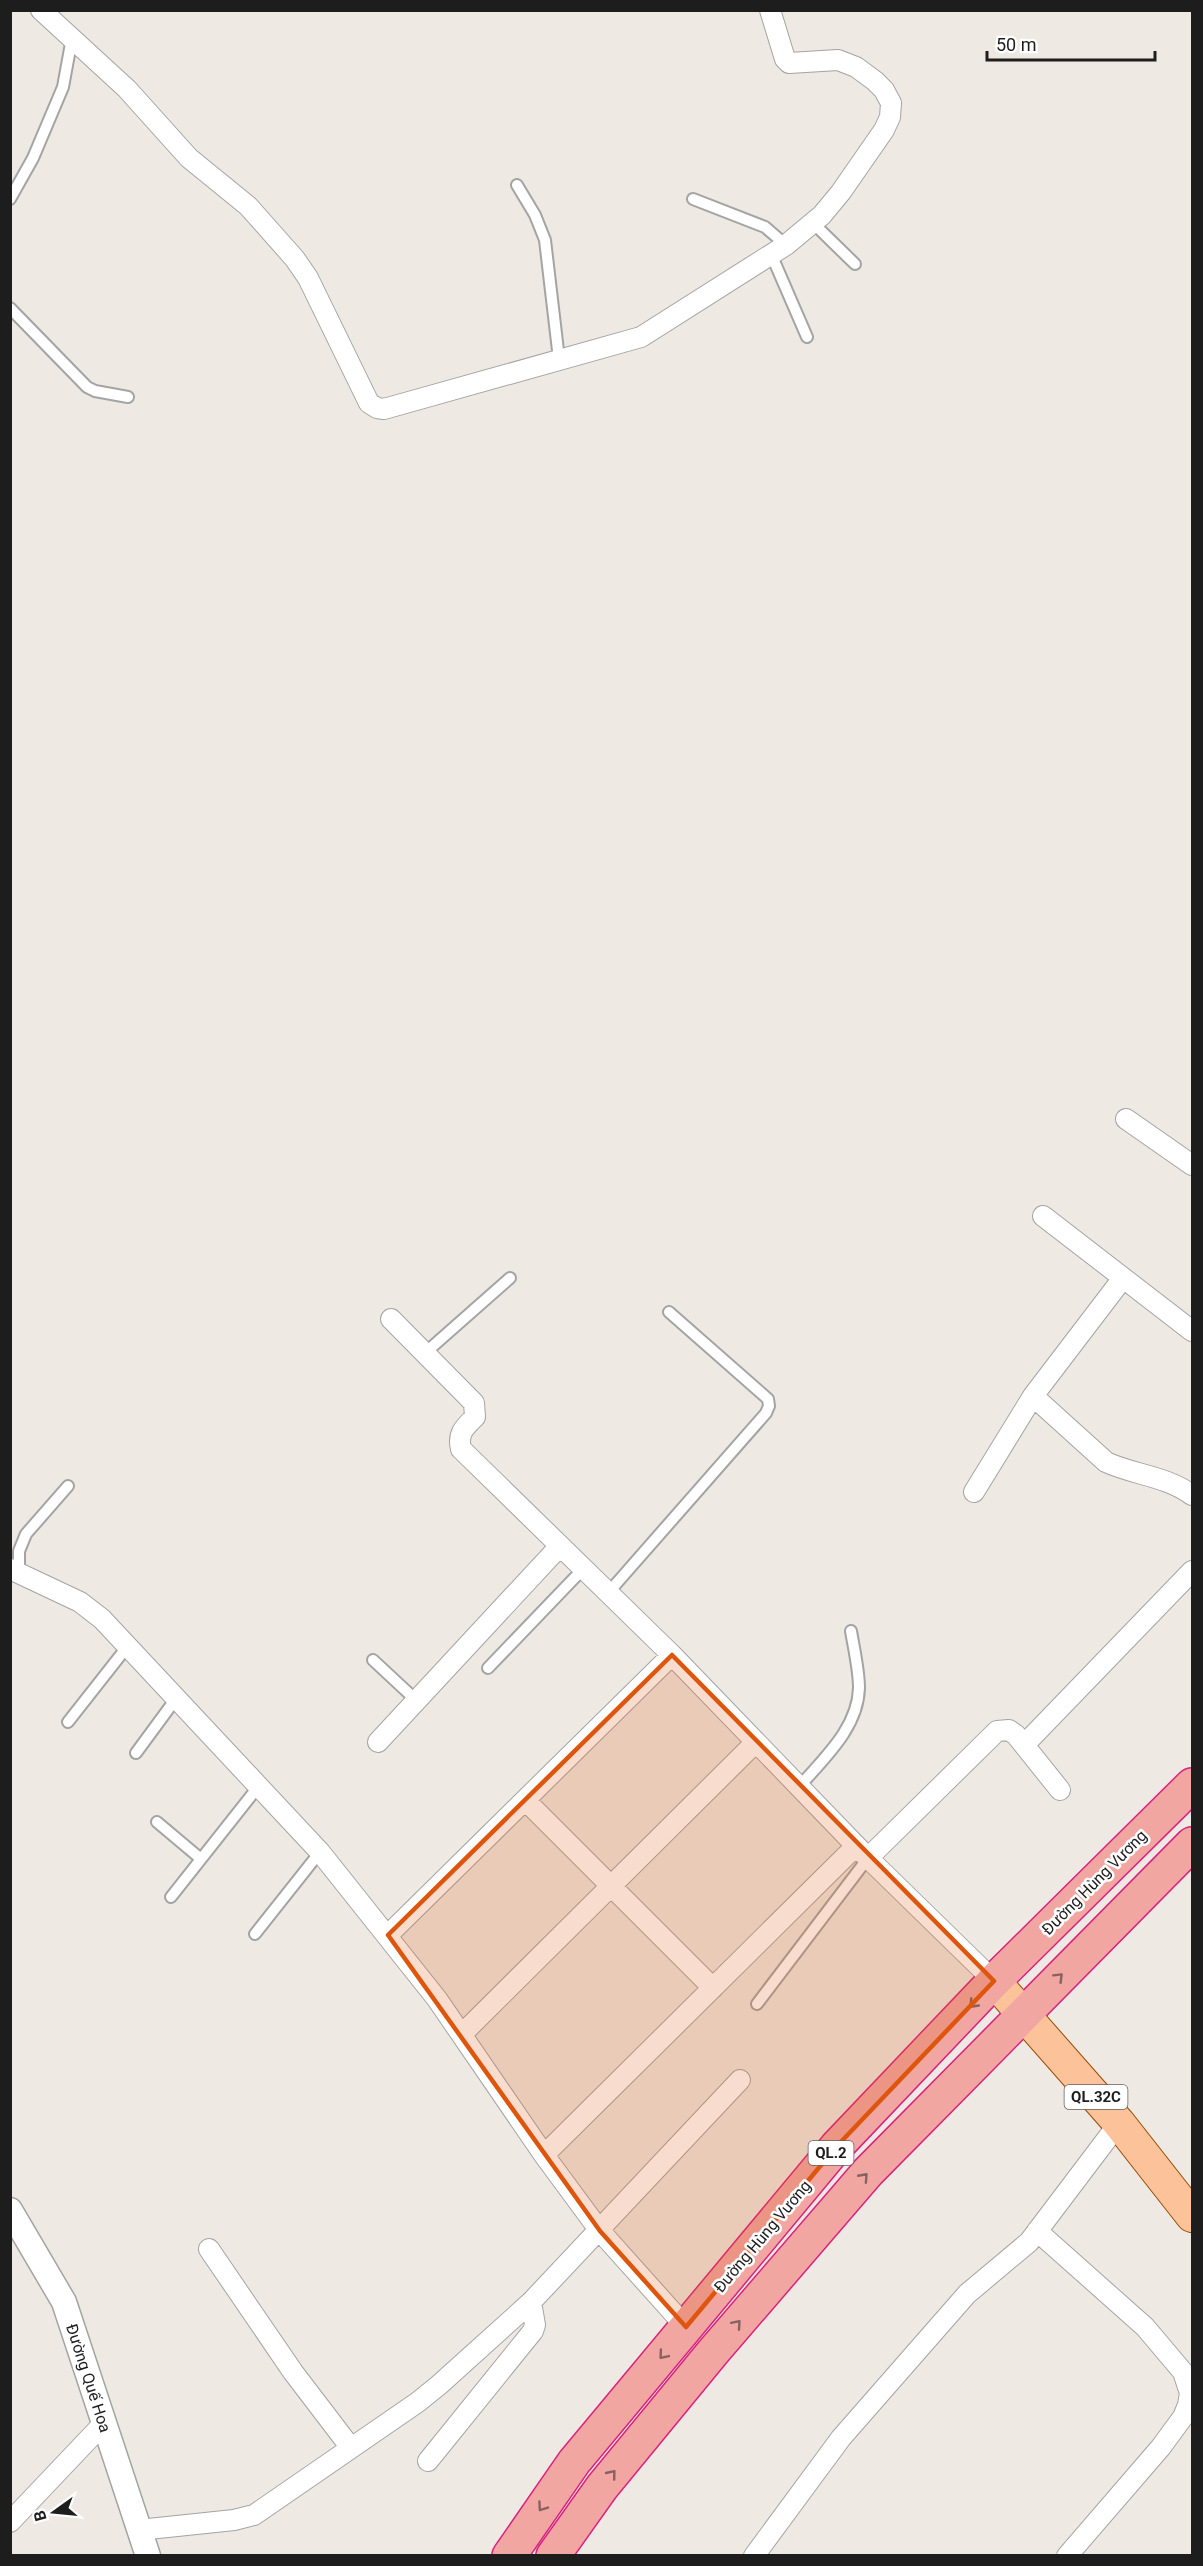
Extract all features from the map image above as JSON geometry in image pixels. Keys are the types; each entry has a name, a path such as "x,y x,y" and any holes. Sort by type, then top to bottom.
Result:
{"highway":[{"name":"Đường Hùng Vương","path":"509,2556 574,2462 837,2146 994,1981 1192,1785"},
{"name":"QL.2","path":"553,2556 602,2487 646,2433 868,2172 1192,1844"}],"main road":[{"name":"QL.32C","path":"994,1981 1119,2123 1192,2216"}],"street":[{"path":"41,10 127,89 189,158 248,206 295,259 308,278 369,403 384,409 641,337 779,250 813,223 841,192 884,130 890,117 891,103 884,90 856,67 838,60 789,63 785,59 770,10"},
{"path":"1125,1119 1192,1165"},
{"path":"1043,1216 1192,1331"},
{"path":"974,1492 1034,1396 1123,1278"},
{"path":"391,1319 474,1403 476,1417 460,1432 461,1449 672,1655 862,1852 994,1981"},
{"path":"1034,1396 1106,1462 1168,1481 1192,1495"},
{"path":"378,1742 559,1547"},
{"path":"1024,1745 1192,1571"},
{"path":"15,1572 80,1602 102,1619 320,1852 388,1935 462,2034 544,2155 600,2231 686,2327"},
{"path":"388,1935 672,1655"},
{"path":"544,2155 713,1988 997,1731 1009,1730 1060,1790"},
{"path":"462,2034 756,1742"},
{"path":"525,1800 713,1988"},
{"path":"139,2530 234,2520 254,2515 418,2402 531,2302 740,2080"},
{"path":"754,2556 849,2429 967,2294 1029,2242 1119,2123"},
{"name":"Đường Quế Hoa","path":"10,2210 64,2302 148,2556"},
{"path":"1037,2231 1145,2327 1183,2372 1190,2393 1183,2417 1172,2432 1067,2556"},
{"path":"209,2249 293,2372 351,2448"},
{"path":"428,2461 533,2331 535,2325 531,2302"},
{"path":"10,2522 104,2423"}],"lane":[{"path":"10,199 33,158 63,87 72,37"},
{"path":"517,185 535,215 545,240 559,359"},
{"path":"693,199 765,227 779,250 807,337"},
{"path":"813,223 855,264"},
{"path":"10,308 87,387 95,391 128,397"},
{"path":"424,1353 510,1278"},
{"path":"608,1593 766,1413 769,1406 768,1399 669,1312"},
{"path":"15,1572 21,1543 68,1486"},
{"path":"488,1668 583,1569"},
{"path":"799,1787 841,1738 854,1712 859,1688 851,1631"},
{"path":"68,1722 127,1647"},
{"path":"373,1660 417,1701"},
{"path":"136,1753 176,1700"},
{"path":"171,1898 258,1787"},
{"path":"157,1822 201,1859"},
{"path":"255,1934 320,1852"},
{"path":"758,2004 862,1852"}],"highlighted area":[{"path":"672,1655 994,1981 837,2146 686,2327 600,2231 388,1935"}]}
